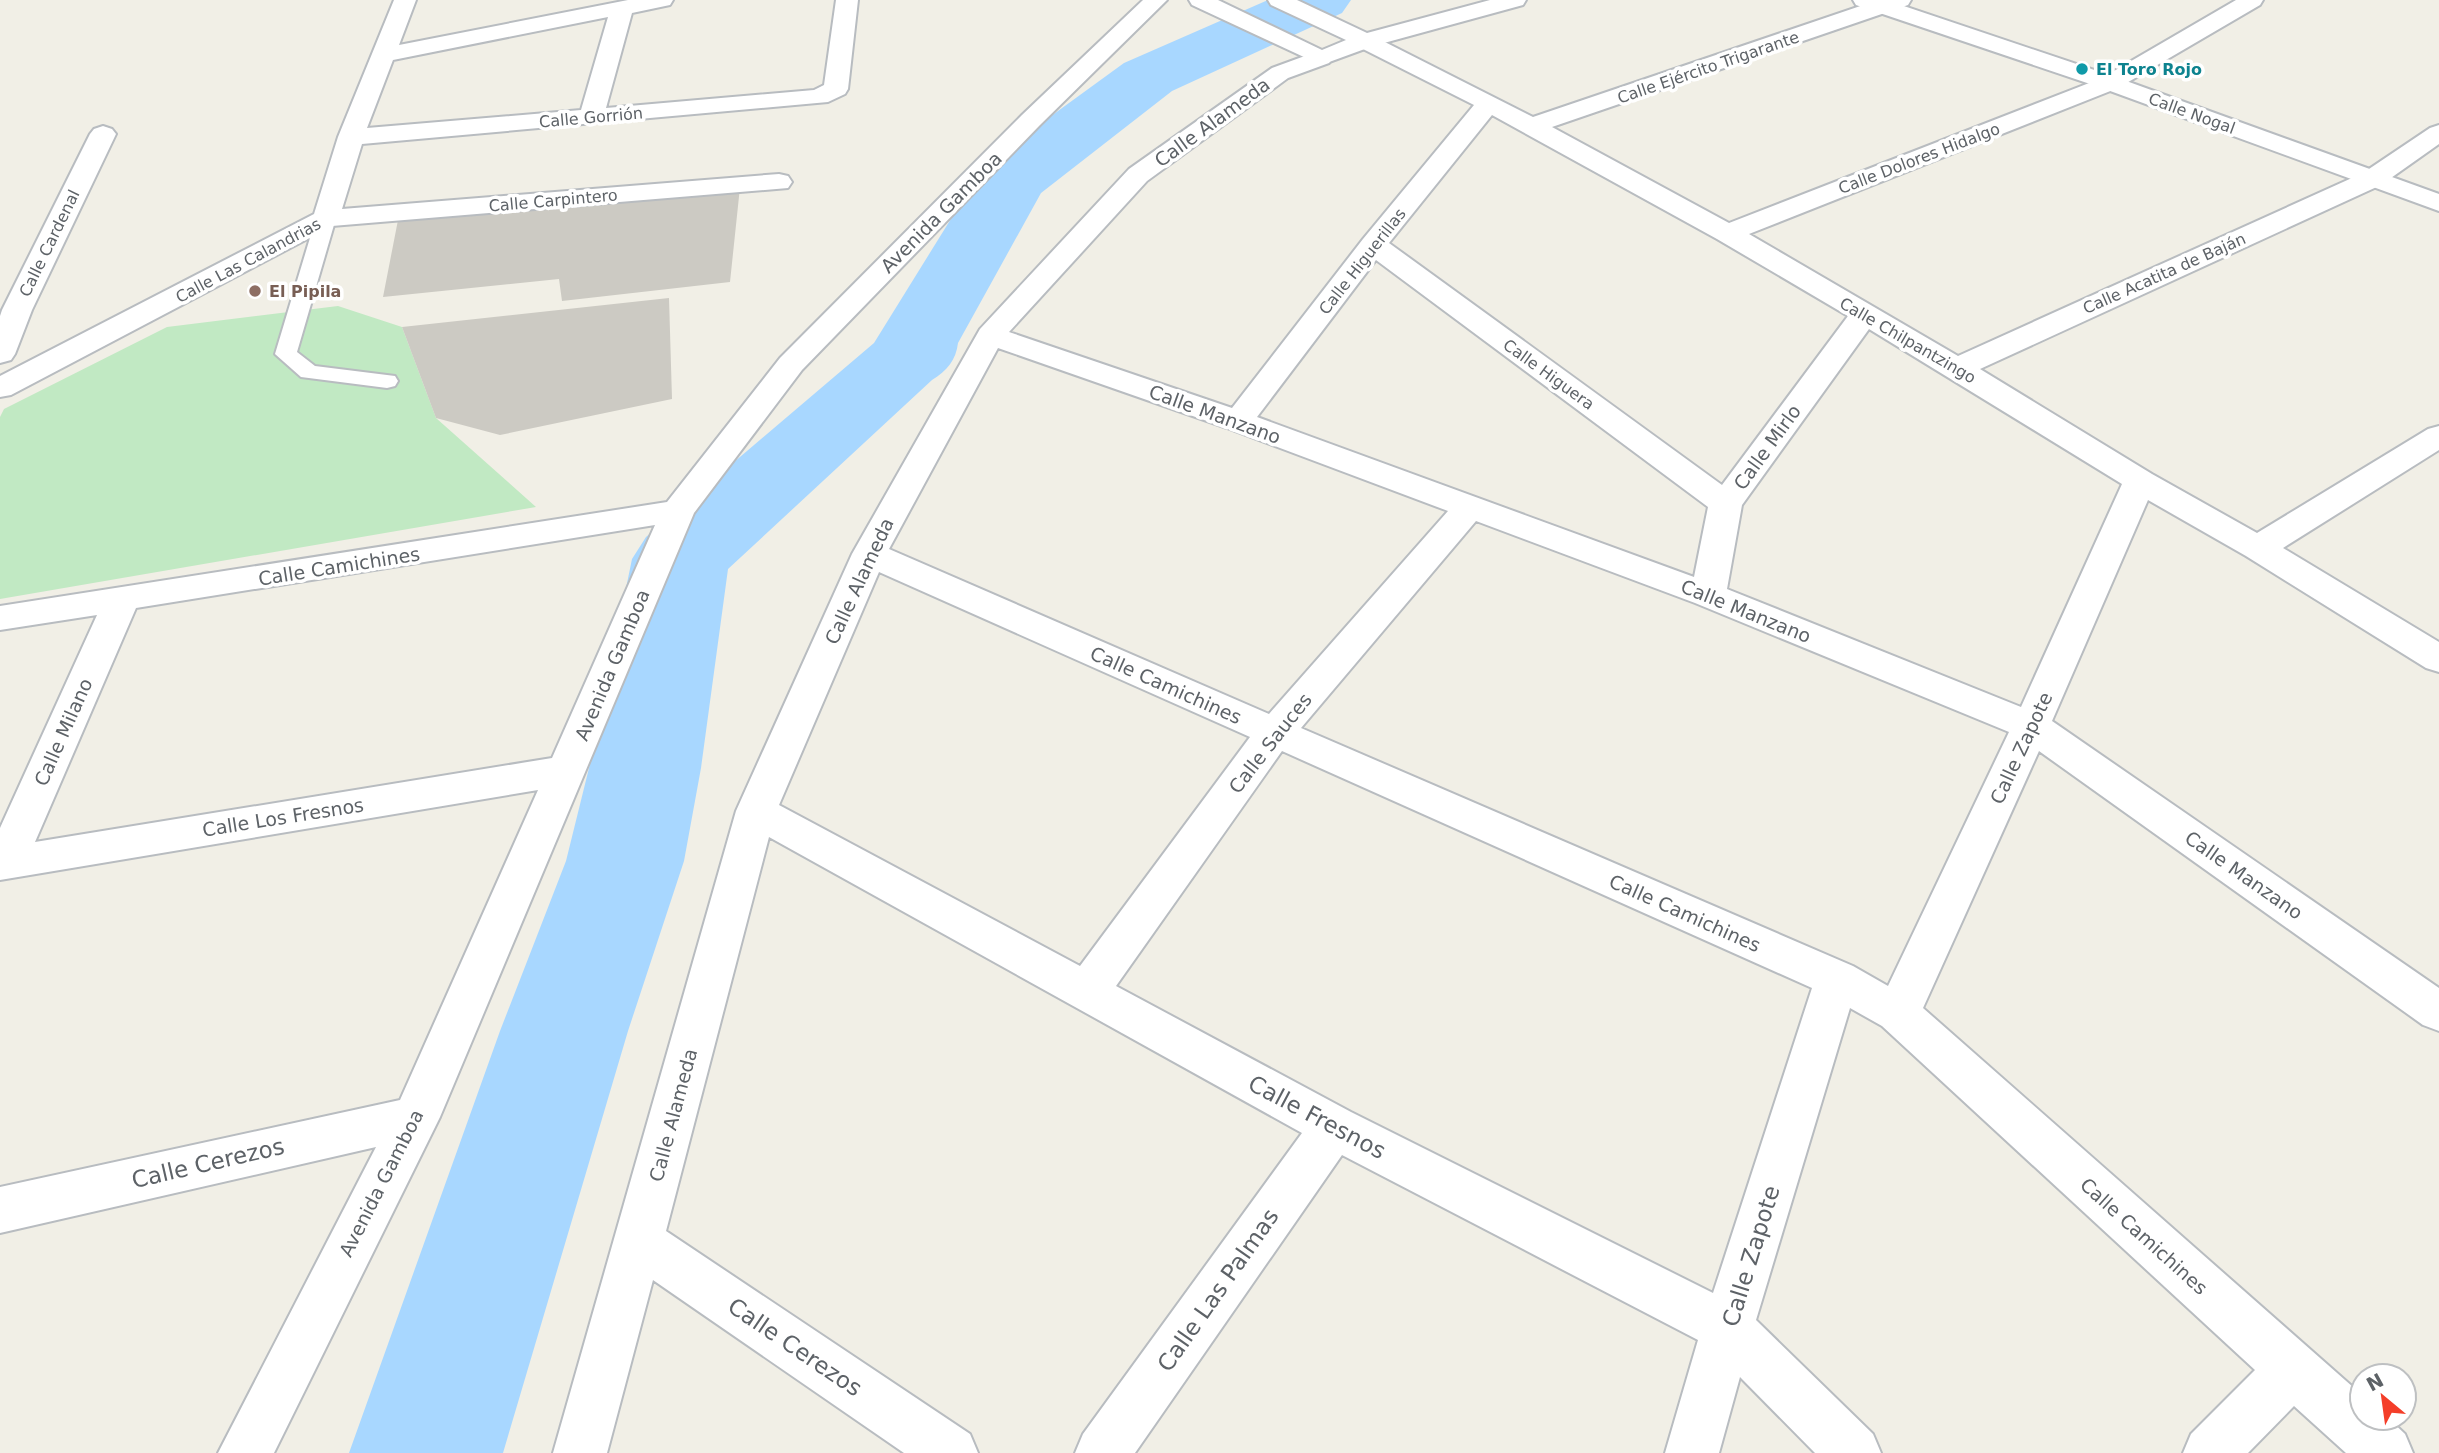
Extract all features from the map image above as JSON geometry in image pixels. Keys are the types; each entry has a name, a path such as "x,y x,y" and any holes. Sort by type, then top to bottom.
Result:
{"street":[{"name":"Calle Las Calandrias","path":"0,388 326,218 351,137 405,0"},
{"path":"384,55 662,0"},
{"name":"Calle Gorrión","path":"351,137 830,94 836,89 847,0"},
{"name":"Avenida Gamboa","path":"245,1453 416,1116 678,511 791,364 1031,120 1156,0"},
{"path":"1200,0 1321,58"},
{"name":"Calle Alameda","path":"580,1453 756,811 869,554 990,335 1138,176 1280,73 1364,41 1515,0"},
{"name":"Calle Dolores Hidalgo","path":"1727,233 2110,83 2252,0"},
{"name":"Calle Chilpantzingo","path":"1281,1 1489,103 1727,233 1957,368 2140,481 2258,548 2439,659"},
{"name":"Calle Nogal","path":"1883,2 2439,204"},
{"name":"Calle Ejército Trigarante","path":"1532,126 1883,2"},
{"path":"591,117 622,8"},
{"name":"Calle Higuerillas","path":"1238,421 1373,245 1489,103"},
{"name":"Calle Acatita de Baján","path":"1957,368 2372,179 2439,133"},
{"name":"Calle Cardenal","path":"0,354 8,311 103,134"},
{"name":"Calle Carpintero","path":"326,218 779,182"},
{"name":"Calle Higuera","path":"1373,245 1725,504"},
{"name":"Calle Mirlo","path":"1708,595 1725,504 1864,315"},
{"name":"Calle Manzano","path":"990,335 1238,421 1708,595 2032,726 2439,1012"},
{"path":"2258,548 2439,436"},
{"name":"Calle Zapote","path":"1898,1013 2032,726 2140,481"},
{"name":"Calle Sauces","path":"1086,992 1275,732 1470,508"},
{"name":"Calle Camichines","path":"0,618 678,511"},
{"name":"Calle Camichines","path":"869,554 1837,979 1898,1013 2386,1453"},
{"name":"Calle Milano","path":"3,864 121,601"},
{"name":"Calle Los Fresnos","path":"3,864 567,770"},
{"name":"Calle Fresnos","path":"756,811 1334,1127 1728,1328 1854,1453"},
{"name":"Calle Zapote","path":"1692,1453 1728,1328 1837,979"},
{"name":"Calle Cerezos","path":"0,1210 416,1116"},
{"name":"Calle Las Palmas","path":"1102,1453 1334,1127"},
{"name":"Calle Cerezos","path":"639,1241 951,1453"},
{"path":"2210,1453 2292,1370"}],"lane":[{"path":"326,218 286,354 309,372 387,381"}],"green space":[{"path":"338,306 402,327 436,418 536,507 0,599 0,417 4,409 167,327"}],"building":[{"path":"740,187 730,282 562,301 559,279 383,297 398,220"},
{"path":"669,298 672,399 500,435 436,418 402,327"}],"waterway":[{"path":"426,1453 564,1031 625,861 645,768 681,559 902,362 914,355 916,343 1011,180 1148,77 1320,0"}],"place":[{"name":"El Toro Rojo","path":"2082,69"},
{"name":"El Pipila","path":"255,291"}]}
